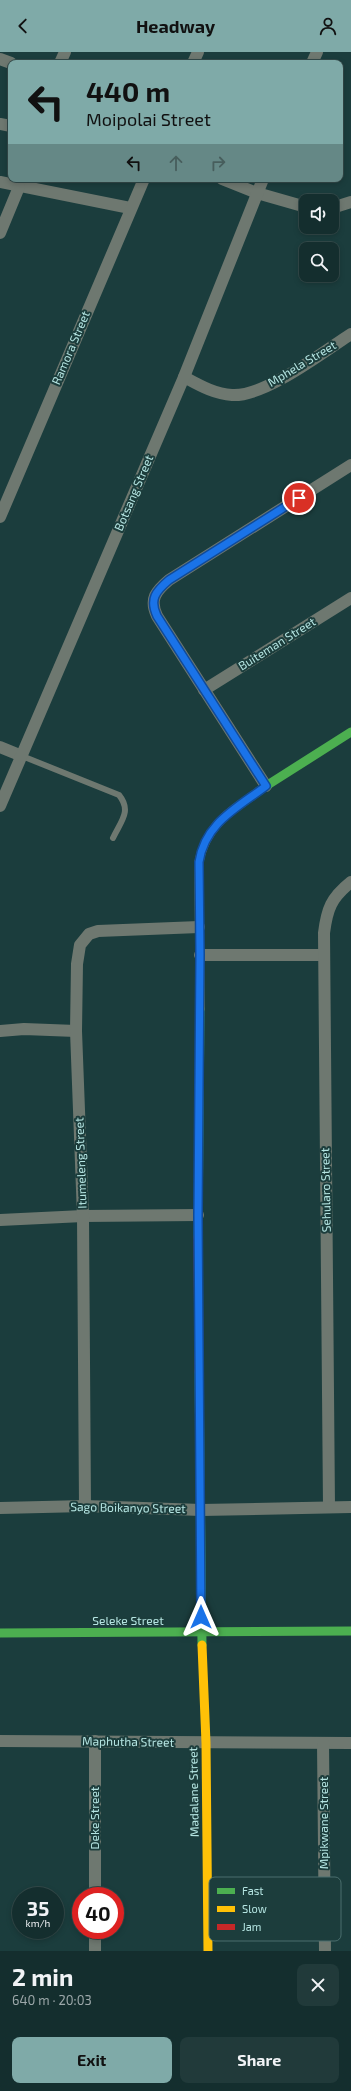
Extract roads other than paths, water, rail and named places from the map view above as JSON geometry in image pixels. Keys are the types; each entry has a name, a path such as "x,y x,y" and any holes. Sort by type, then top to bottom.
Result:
{"street":[{"path":"0,182 130,208"},
{"name":"Ramora Street","path":"0,517 130,208 143,182"},
{"path":"230,182 257,193 299,205"},
{"name":"Botsang Street","path":"0,806 184,376 262,182"},
{"path":"0,232 19,186"},
{"path":"339,206 351,202"},
{"name":"Mphela Street","path":"184,376 209,390 232,395 247,394 262,389 295,371 351,334"},
{"path":"266,786 157,616 154,607 154,594 169,580 351,465"},
{"name":"Buiteman Street","path":"204,690 351,598"},
{"name":"Madalane Street","path":"208,1951 206,1743 201,1633 198,1215 200,955 199,862 201,849 206,838 221,819 266,786 351,732"},
{"path":"0,747 22,756"},
{"name":"Sehularo Street","path":"329,1507 324,934 330,906 342,889 351,882"},
{"name":"Itumeleng Street","path":"85,1506 83,1216 76,1031 78,952 80,945 89,934 110,930 199,927"},
{"path":"200,955 324,955"},
{"path":"0,1031 24,1029 76,1031"},
{"path":"0,1220 83,1216 198,1215"},
{"name":"Sago Boikanyo Street","path":"0,1508 85,1506 201,1510 351,1507"},
{"name":"Seleke Street","path":"0,1633 351,1631"},
{"name":"Maphutha Street","path":"0,1741 351,1743"},
{"name":"Deke Street","path":"95,1741 95,1887"},
{"name":"Mpikwane Street","path":"323,1743 324,1877"},
{"path":"95,1939 95,1951"},
{"name":"Mpikwane Street","path":"324,1941 324,1951"}],"lane":[{"path":"22,756 119,795 125,803 126,811 113,838"}]}
